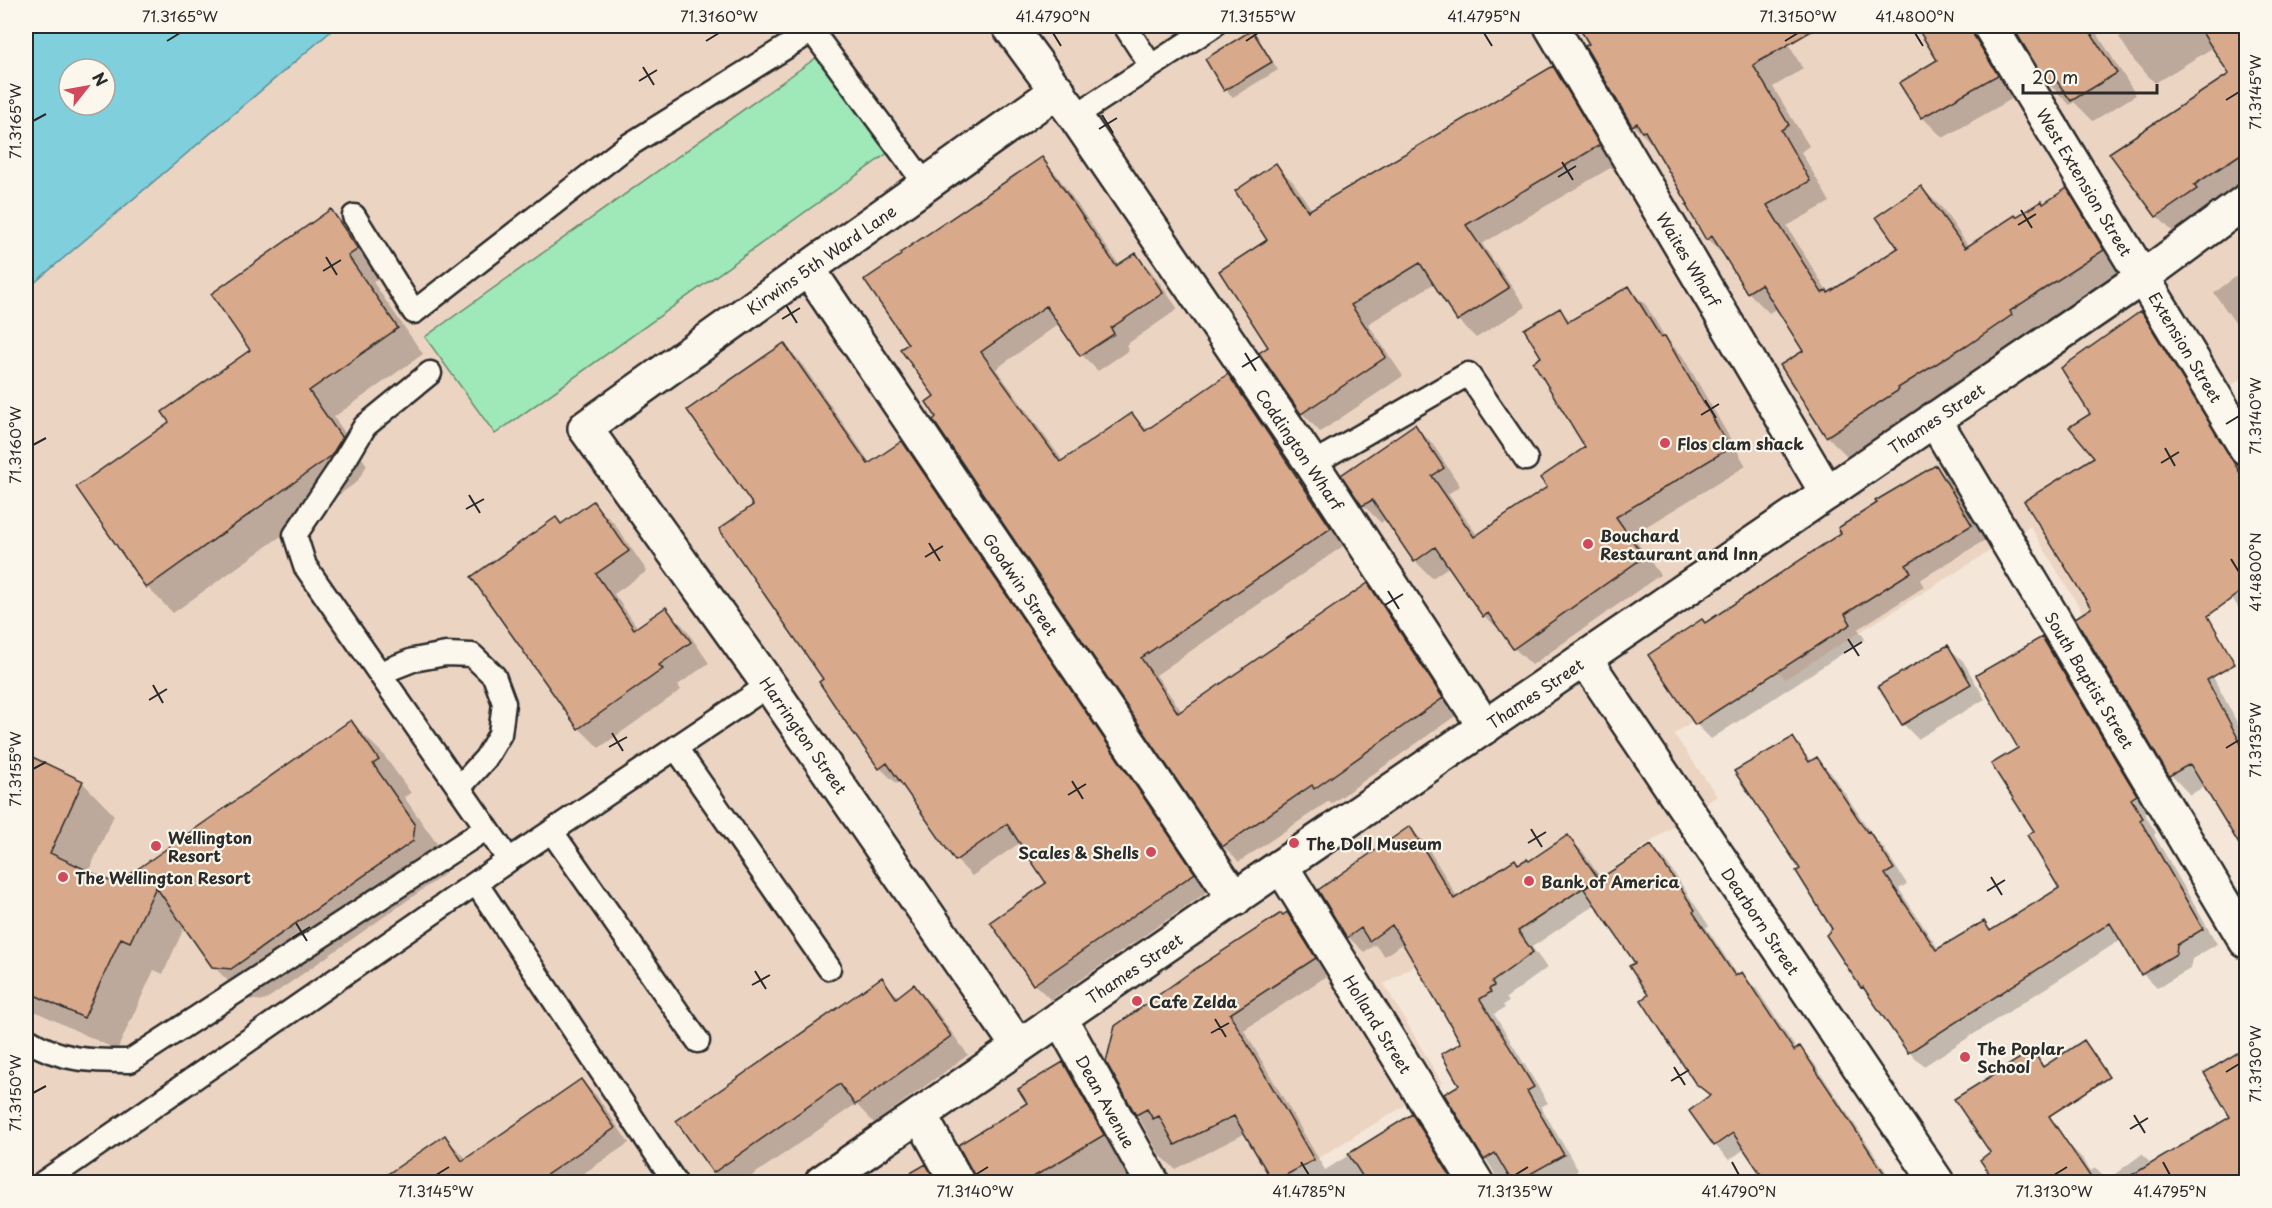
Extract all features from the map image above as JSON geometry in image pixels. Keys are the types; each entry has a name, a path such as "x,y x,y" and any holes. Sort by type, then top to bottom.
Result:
{"street":[{"name":"Coddington Wharf","path":"1009,26 1066,103 1312,464 1485,727"},
{"name":"Waites Wharf","path":"1551,26 1827,493"},
{"name":"West Extension Street","path":"1990,26 2143,277"},
{"name":"Kirwins 5th Ward Lane","path":"585,428 926,185 1066,103"},
{"name":"Thames Street","path":"822,1182 2143,277 2247,201"},
{"name":"Goodwin Street","path":"808,269 1235,899"},
{"name":"Extension Street","path":"2143,277 2247,448"},
{"name":"South Baptist Street","path":"1934,419 2247,941"},
{"name":"Harrington Street","path":"585,428 769,685 1018,1046"},
{"name":"Dearborn Street","path":"1585,659 1937,1182"},
{"name":"Holland Street","path":"1281,866 1476,1182"},
{"name":"Dean Avenue","path":"1060,1018 1152,1182"},
{"path":"920,1115 957,1182"}],"lane":[{"path":"1125,26 1151,66"},
{"path":"1066,103 1151,66 1213,26"},
{"path":"354,216 414,312 626,147 812,31 926,185"},
{"path":"430,373 365,426 295,535 305,566 508,860"},
{"path":"1312,464 1468,374 1526,459"},
{"path":"380,673 413,660 446,654 472,655 494,676 504,703 500,734 486,758 459,788"},
{"path":"44,1182 508,860 769,685"},
{"path":"676,748 829,968"},
{"path":"26,1039 45,1051 87,1061 130,1061 487,828"},
{"path":"552,832 699,1041"},
{"path":"476,883 675,1182"}],"shaded area":[{"path":"337,26 2246,26 2246,376 2117,457 2099,640 2030,526 1785,679 1773,664 1674,734 1717,796 1489,954 1471,929 1384,984 1442,1083 1279,1182 26,1182 26,290"}],"green space":[{"path":"820,55 889,152 495,434 425,337"}],"water":[{"path":"26,26 337,26 26,290"}],"building":[{"path":"1578,26 1820,26 1753,65 1789,125 1781,130 1810,181 1767,205 1822,293 1827,290 1828,293 1898,248 1876,217 1921,186 1965,248 2015,215 2016,217 2042,201 2043,204 2067,188 2104,250 2010,311 2012,315 1967,346 1898,388 1899,390 1826,437 1780,365 1803,351 1761,284 1747,293 1712,236 1706,240 1686,205 1688,204 1645,131 1642,132 1637,123 1632,126 1585,46 1589,44"},
{"path":"1916,26 1971,26 1974,36 1998,75 1921,118 1899,83 1937,60"},
{"path":"2012,26 2086,26 2117,73 2071,101 2056,80 2048,85"},
{"path":"2198,26 2247,26 2247,150 2194,185 2197,189 2156,217 2109,153 2229,74"},
{"path":"1252,30 1272,62 1224,91 1205,59"},
{"path":"1553,66 1600,145 1466,225 1509,288 1457,321 1420,263 1351,305 1386,357 1301,414 1259,353 1268,347 1219,271 1267,240 1235,191 1276,163 1308,211"},
{"path":"1042,157 1116,266 1136,253 1163,293 1111,328 1114,334 1080,356 1046,306 981,352 1060,462 1132,413 1145,431 1228,374 1331,528 1141,658 1178,713 1368,583 1443,698 1314,789 1312,785 1222,847 933,420 936,417 926,402 934,396 900,349 908,344 864,280"},
{"path":"331,209 358,249 348,256 398,328 309,391 342,438 331,456 146,588 76,487 169,422 162,412 250,350 211,294"},
{"path":"1629,286 1661,338 1665,336 1730,448 1616,517 1644,557 1513,649 1488,613 1483,617 1435,547 1414,562 1372,500 1362,506 1341,475 1415,424 1444,468 1432,476 1474,537 1547,487 1540,478 1585,447 1533,362 1541,357 1524,329 1560,308 1568,322"},
{"path":"2141,311 2247,484 2247,587 2208,616 2235,664 2207,680 2247,755 2247,857 2190,764 2169,776 2075,618 2091,608 2024,501 2094,457 2069,427 2090,414 2061,368"},
{"path":"784,343 868,464 902,441 1195,873 1033,985 990,922 1046,883 1007,824 955,861 887,763 879,769 847,724 819,682 823,679 719,529 753,505 687,410"},
{"path":"1936,465 1972,525 1906,565 1911,572 1845,614 1851,624 1695,725 1648,655 1702,619 1705,623 1841,533 1838,528 1877,503 1875,501"},
{"path":"593,501 629,551 596,574 634,629 666,607 691,642 659,665 663,669 578,729 471,577 556,517 561,524"},
{"path":"2042,637 2137,795 2131,799 2143,818 2140,820 2203,929 2177,945 2176,954 2141,975 2110,923 1908,1053 1826,935 1832,929 1796,871 1800,869 1734,771 1793,737 1809,762 1817,757 1867,832 1869,831 1894,869 1885,874 1936,950 1984,921 1990,931 2059,888 2027,835 2034,831 1991,764 2018,748 1976,675"},
{"path":"1948,645 1971,684 1902,725 1878,686"},
{"path":"351,720 379,760 373,764 415,824 413,841 231,969 212,967 156,887 130,942 121,938 84,1018 26,991 26,754 83,781 50,853 116,884"},
{"path":"1410,826 1454,899 1515,859 1518,864 1527,859 1529,861 1568,835 1598,878 1518,931 1533,952 1492,982 1494,986 1489,989 1491,992 1480,999 1534,1087 1527,1091 1564,1155 1516,1182 1512,1182 1495,1153 1484,1160 1444,1094 1459,1085 1441,1054 1461,1043 1392,925 1369,941 1361,928 1347,938 1318,890"},
{"path":"1651,845 1695,910 1693,912 1735,976 1742,972 1794,1051 1800,1046 1890,1182 1766,1182 1733,1133 1714,1146 1689,1111 1710,1095 1695,1083 1641,1000 1648,995 1629,966 1635,963 1584,889"},
{"path":"1287,912 1316,958 1230,1014 1314,1160 1273,1182 1234,1116 1175,1145 1159,1116 1153,1119 1147,1109 1136,1115 1106,1062 1115,1026 1192,971 1281,913 1283,915"},
{"path":"882,977 896,998 914,984 951,1036 855,1105 840,1084 713,1173 676,1121"},
{"path":"2084,1040 2109,1077 2049,1116 2094,1182 1995,1182 1980,1160 1990,1152 1954,1099 2033,1050 2043,1067"},
{"path":"2247,1047 2247,1182 2120,1182 2230,1117 2204,1073"},
{"path":"1063,1062 1104,1135 1025,1182 976,1182 958,1145 1027,1103 1018,1089"},
{"path":"581,1079 615,1128 536,1182 376,1182 445,1135 462,1161"},
{"path":"1412,1114 1453,1180 1448,1182 1366,1182 1348,1154"},
{"path":"926,1164 936,1182 895,1182"}],"place":[{"name":"Flos clam shack","path":"1665,443"},
{"name":"Bouchard Restaurant and Inn","path":"1588,544"},
{"name":"The Doll Museum","path":"1294,843"},
{"name":"Wellington Resort","path":"156,846"},
{"name":"Scales & Shells","path":"1151,852"},
{"name":"The Wellington Resort","path":"63,877"},
{"name":"Bank of America","path":"1529,881"},
{"name":"Cafe Zelda","path":"1137,1001"},
{"name":"The Poplar School","path":"1965,1057"}]}
